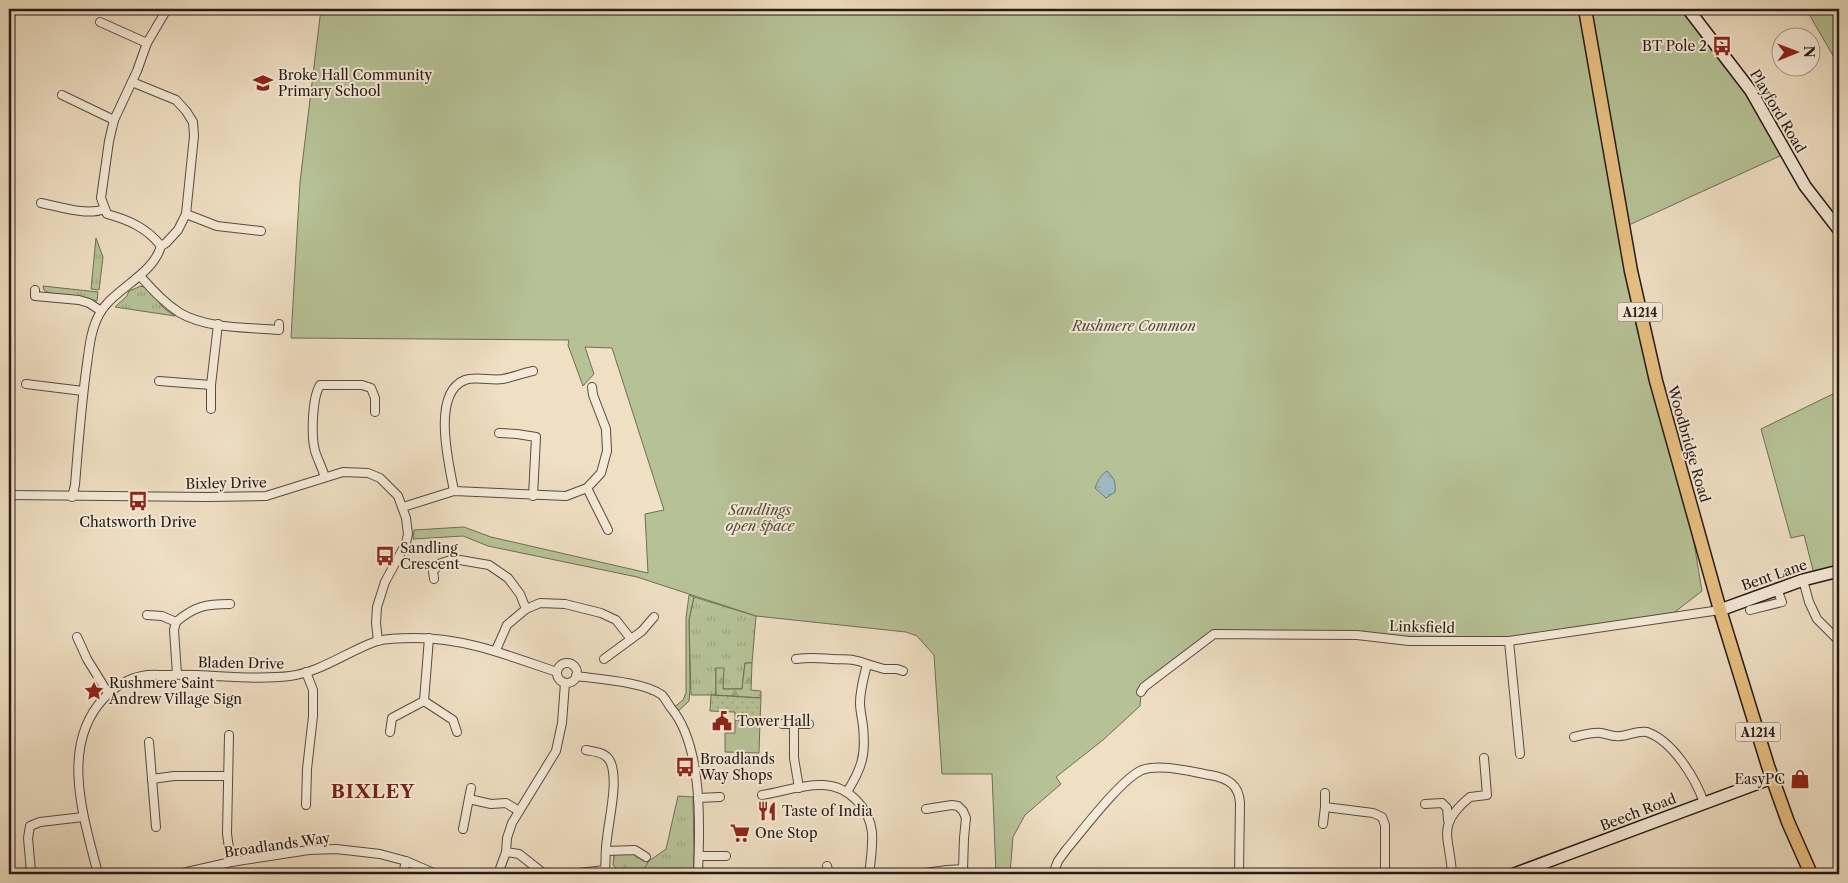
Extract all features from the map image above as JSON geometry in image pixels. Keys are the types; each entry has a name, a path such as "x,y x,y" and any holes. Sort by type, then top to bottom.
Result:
{"main road":[{"name":"Woodbridge Road","path":"1585,9 1630,261 1656,381 1720,610 1772,778 1788,822 1811,874"}],"street":[{"path":"9,13 11,9"},
{"path":"162,246 153,236 135,224 107,214 102,198 109,141 114,120 148,43 167,9"},
{"name":"Playford Road","path":"1688,9 1748,87 1805,186 1839,230"},
{"path":"100,22 148,43"},
{"path":"72,497 75,485 83,392 92,332 101,311 108,302 140,276 160,254 162,246 178,230 186,214 194,136 193,122 176,100 132,82"},
{"path":"62,95 114,120"},
{"path":"41,203 81,211 98,211 105,208"},
{"path":"186,214 217,226 261,231"},
{"path":"140,276 165,302 180,313 197,320 279,330 279,324"},
{"path":"35,290 35,296 79,300 101,311"},
{"path":"211,409 211,385 218,324"},
{"path":"454,491 446,442 445,420 446,405 451,390 466,379 502,379 533,371"},
{"path":"159,381 211,385"},
{"path":"26,384 83,392"},
{"path":"325,477 313,442 315,398 316,391 320,385 362,385 371,388 375,398 375,412"},
{"path":"403,507 454,491 566,496 587,488 601,473 608,451 606,429 593,395 592,387"},
{"path":"499,433 536,437 533,496"},
{"name":"Bixley Drive","path":"9,495 72,497 266,496 343,472 368,473 380,478 398,496 406,518 408,534 406,543 385,582 377,607 378,641"},
{"path":"587,488 608,530"},
{"path":"434,579 433,571 441,563 454,559 489,565 508,578 520,594 526,609"},
{"name":"Bent Lane","path":"1720,610 1803,580 1839,571"},
{"path":"1803,580 1809,602 1817,619 1839,641"},
{"path":"1750,610 1782,602 1777,589"},
{"path":"496,650 507,625 526,609 540,603 565,604 601,613 616,620 631,639"},
{"path":"176,674 174,630 176,622 188,612 206,604 230,604"},
{"name":"Linksfield","path":"1141,692 1144,687 1214,634 1357,635 1409,641 1509,641 1720,610"},
{"path":"147,615 162,616 176,622"},
{"path":"604,659 642,631 654,617"},
{"path":"77,637 87,659 108,693"},
{"name":"Bladen Drive","path":"98,874 83,817 78,777 81,739 95,707 108,693 125,682 142,676 176,674 290,676 306,672 378,641 399,638 429,638 465,642 496,650 557,672"},
{"path":"424,701 429,638"},
{"path":"1509,641 1520,754"},
{"path":"796,659 815,656 833,659 854,659 884,669 892,665 903,671"},
{"path":"567,663 575,668 576,676 571,682 565,683 558,678 557,672 560,665 567,663"},
{"path":"847,792 857,776 863,761 864,737 860,703 868,664"},
{"path":"306,672 313,690 313,716 307,768 306,805"},
{"path":"576,676 628,683 661,695 676,713 688,737 698,798 698,874"},
{"path":"498,874 506,852 507,838 518,811 556,751 562,723 565,683"},
{"path":"424,701 453,720 457,732"},
{"path":"390,732 392,718 424,701"},
{"path":"782,724 809,724"},
{"path":"794,724 794,758 799,788"},
{"path":"1574,737 1598,733 1617,736 1637,732 1648,733 1661,741 1681,760 1693,776 1704,803"},
{"path":"229,735 228,834 231,862"},
{"path":"149,742 156,827"},
{"path":"570,874 608,872 606,851 614,786 610,761 602,753 586,750"},
{"path":"1448,820 1470,797 1487,795 1484,758"},
{"path":"1053,874 1058,861 1066,850 1120,787 1142,770 1163,768 1221,777 1230,781 1236,788 1240,796 1239,874"},
{"path":"152,779 174,776 228,776"},
{"name":"Beech Road","path":"1514,874 1772,778"},
{"path":"762,796 823,785 847,792 860,803 870,822 872,840 869,874 878,874"},
{"path":"463,829 471,788"},
{"path":"1323,824 1325,793"},
{"path":"698,798 720,797"},
{"path":"469,799 491,804 506,803 518,811"},
{"path":"1425,804 1442,803 1447,808 1447,841 1452,874"},
{"path":"917,874 947,870 963,872 966,818 963,811 958,806 952,805 924,808"},
{"path":"1325,807 1373,813 1382,817 1385,824 1385,874"},
{"path":"32,872 28,838 30,826 40,822 83,817"},
{"name":"Broadlands Way","path":"178,874 231,862 309,850 336,849 380,854 406,861 436,874"},
{"path":"606,851 635,850 646,857"},
{"path":"506,852 519,854 543,873 557,874"},
{"path":"699,856 726,856"},
{"path":"403,874 406,861"},
{"path":"827,866 829,874"}],"green space":[{"name":"Rushmere Common","path":"321,9 1682,9 1748,96 1782,155 1618,230 1634,317 1693,537 1702,591 1671,615 1509,641 1409,641 1357,635 1214,634 1141,692 1140,706 1103,740 1056,777 1061,784 1025,815 1013,837 1010,874 996,874 992,774 942,774 934,655 917,636 906,632 756,616 637,577 488,546 463,536 413,539 414,530 464,527 491,537 648,573 645,514 664,510 612,348 585,347 594,374 583,386 568,345 569,340 291,338 300,182"},
{"path":"1806,9 1839,9 1839,66 1820,33 1820,28 1817,28"},
{"path":"96,238 103,257 99,290 91,289"},
{"path":"43,286 98,292 97,301 53,294 44,290"},
{"path":"141,286 151,292 163,307 175,316 115,307 127,296 129,291"},
{"path":"1839,391 1839,568 1814,574 1804,535 1791,538 1761,429"},
{"path":"689,595 694,597 689,620 689,701 676,713 672,709 683,700 686,693 686,618"},
{"path":"694,597 756,616 752,663 745,663 742,689 723,689 716,668 716,695 691,695 689,620"},
{"path":"745,663 752,663 751,690 761,691 761,698 716,695 716,668 724,668 723,689 742,689"},
{"path":"711,695 761,698 760,720 735,720 735,712 710,711"},
{"path":"735,720 760,720 759,753 725,752 725,733 735,733"},
{"path":"678,796 693,797 693,874 639,874 649,861 666,849"},
{"path":"634,853 648,863 640,874 621,874 613,865 614,854"}],"water":[{"path":"1107,471 1114,480 1115,492 1106,498 1095,488 1101,476"}],"place":[{"name":"BT Pole 2","path":"1722,46"},
{"name":"Broke Hall Community Primary School","path":"263,83"},
{"name":"Chatsworth Drive","path":"138,501"},
{"name":"Sandling Crescent","path":"385,556"},
{"name":"Rushmere Saint Andrew Village Sign","path":"94,691"},
{"name":"Tower Hall","path":"722,721"},
{"name":"Broadlands Way Shops","path":"685,767"},
{"name":"EasyPC","path":"1800,779"},
{"name":"Taste of India","path":"767,811"},
{"name":"One Stop","path":"740,833"}],"district":[{"name":"BIXLEY","path":"373,791"}],"park label":[{"name":"Sandlings open space","path":"760,518"}]}
